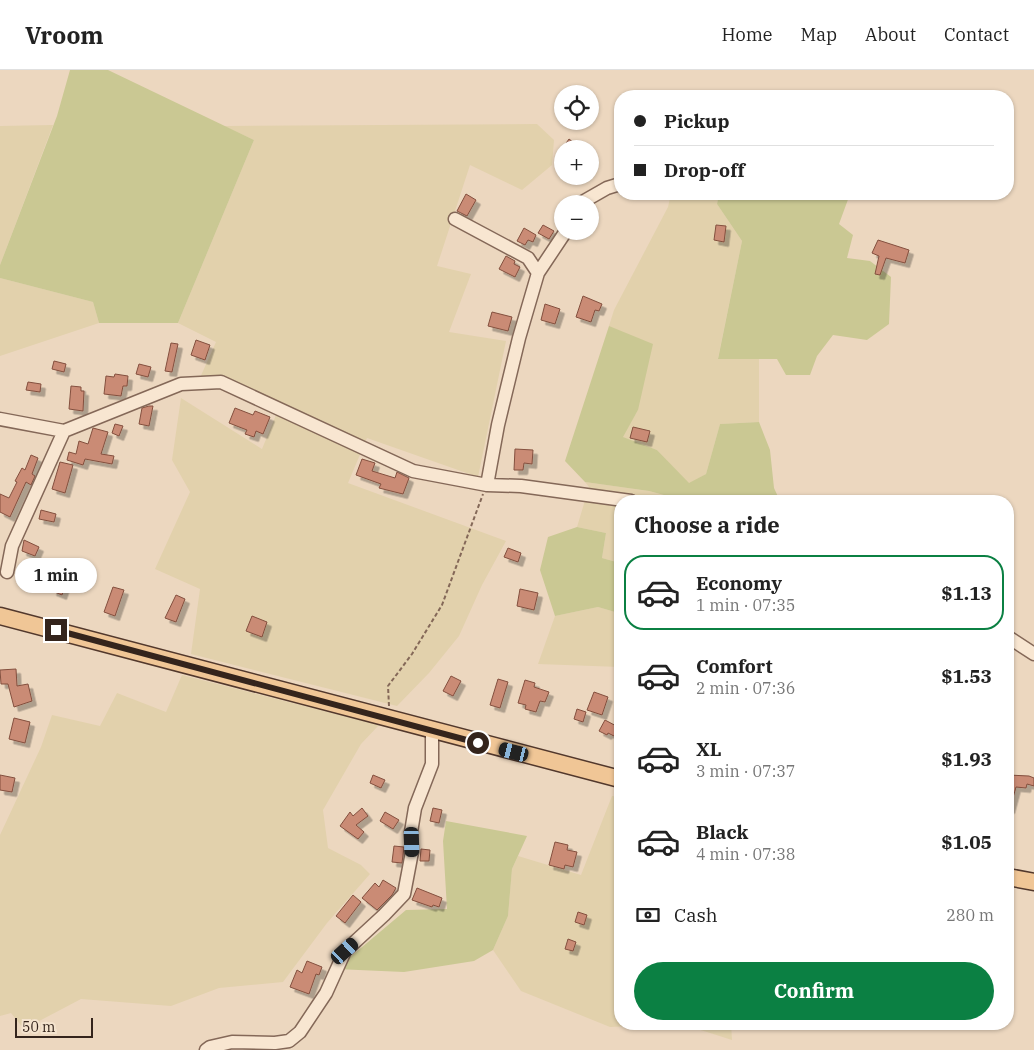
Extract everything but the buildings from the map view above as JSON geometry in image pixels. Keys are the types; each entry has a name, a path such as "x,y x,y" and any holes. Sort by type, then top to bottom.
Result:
{"main road":[{"path":"0,616 614,777"},
{"path":"1014,878 1034,882"}],"street":[{"path":"595,195 614,186"},
{"path":"455,219 528,258 538,273"},
{"path":"487,485 498,425 519,338 538,273 560,240"},
{"path":"0,419 64,431 181,384 221,382 413,471 487,485 522,486 614,499"},
{"path":"7,572 12,546 64,431"},
{"path":"1014,641 1034,654"},
{"path":"206,1050 210,1047 232,1042 275,1043 289,1041 300,1032 326,993 345,951 404,894 411,861 411,832 415,808 432,764 432,730"}],"path":[{"path":"390,719 388,686 412,654 442,605 487,485"}],"shaded area":[{"path":"70,70 108,70 254,140 178,323 99,323 93,302 0,278 0,265 57,116"},
{"path":"537,124 554,140 552,165 522,190 470,165 437,266 471,274 449,332 506,341 478,477 367,438 348,483 506,541 482,585 459,636 429,673 397,706 191,654 200,589 155,569 190,492 172,460 181,398 262,449 276,415 242,396 199,380 216,342 178,323 254,140 224,126"},
{"path":"53,125 0,265 0,126"},
{"path":"670,200 718,200 717,204 742,241 718,358 759,359 759,422 720,424 706,474 689,484 657,450 622,437 638,410 609,326 614,310 668,207"},
{"path":"718,200 848,200 839,224 853,235 847,258 870,261 891,277 889,324 867,340 833,335 817,356 810,375 786,375 777,359 718,359 742,241 717,204"},
{"path":"0,278 93,302 99,323 0,356"},
{"path":"609,326 653,344 638,410 623,437 657,450 689,483 706,474 720,424 759,422 770,450 774,488 777,495 664,495 649,491 585,482 565,461"},
{"path":"585,482 649,491 664,495 614,495 614,561 602,558 606,533 577,527 589,487"},
{"path":"577,527 606,533 602,558 614,561 614,612 598,607 555,616 540,570 548,537"},
{"path":"598,607 614,612 614,667 538,664 555,616"},
{"path":"182,675 379,725 361,744 323,810 328,848 361,865 370,874 327,923 283,982 219,988 171,1006 81,999 24,1029 11,1013 0,1016 0,835 41,747 52,715 100,726 117,693 166,712"},
{"path":"612,796 614,796 614,1027 610,1027 521,991 493,950 508,916 512,869 518,856 581,875"},
{"path":"446,821 527,836 512,869 508,916 493,950 474,961 404,972 336,969 406,910 447,909 443,841"},
{"path":"701,1030 731,1030 732,1040"}],"route":[{"path":"56,630 478,743"}]}
